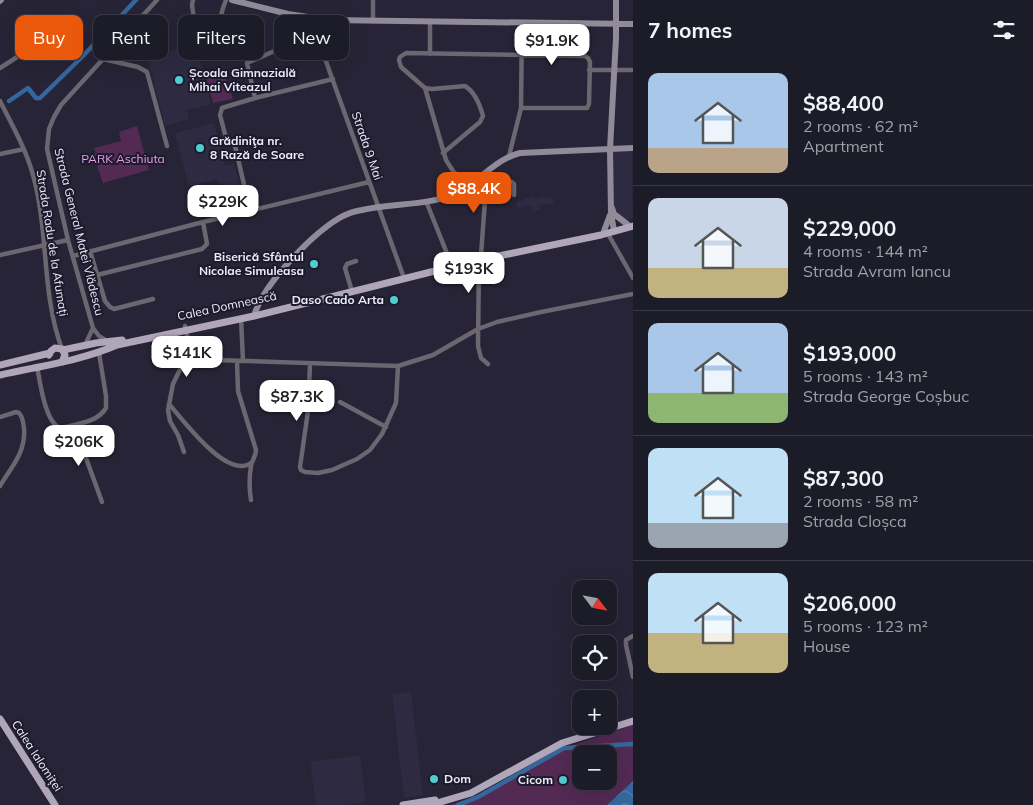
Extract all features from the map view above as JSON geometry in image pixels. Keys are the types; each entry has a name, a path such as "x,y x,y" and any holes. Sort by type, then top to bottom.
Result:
{"main road":[{"name":"Calea Domnească","path":"0,375 59,363 98,353 117,345 254,314 480,257 607,231 631,224"},
{"name":"Calea Domnească","path":"62,350 241,318 403,276"},
{"path":"0,365 57,348 62,350 65,358 59,363 50,360 51,351"},
{"name":"Calea Ialomiței","path":"0,719 55,805"},
{"path":"617,723 633,719"},
{"path":"430,805 460,798 471,793 562,743 633,719"},
{"name":"Calea Ialomiței","path":"0,727 50,805"},
{"path":"403,805 458,794 550,745 578,735"}],"street":[{"name":"Strada General Matei Vlădescu","path":"143,15 157,0"},
{"path":"193,0 195,15"},
{"path":"221,15 226,0"},
{"path":"232,0 296,15"},
{"path":"373,0 373,21"},
{"path":"616,0 617,24 610,150 611,213 607,231 633,278"},
{"path":"603,24 617,11"},
{"path":"617,11 630,24"},
{"path":"349,20 630,24"},
{"path":"430,22 430,54"},
{"path":"509,156 521,108 522,23"},
{"path":"603,24 616,38"},
{"path":"616,38 630,24"},
{"path":"254,98 247,63 274,51"},
{"path":"468,186 452,171 443,153 425,88 402,67 399,60 400,57 406,54 585,56 589,60 589,104 587,108 521,108"},
{"path":"0,68 15,58"},
{"name":"Strada General Matei Vlădescu","path":"102,60 61,105 48,134 48,152 68,240 92,328 99,336 109,342"},
{"path":"107,60 138,67 147,72 167,146"},
{"name":"Strada 9 Mai","path":"326,60 403,276"},
{"path":"590,70 633,70"},
{"path":"250,210 235,146 226,138 220,115 222,108 254,98 333,79"},
{"path":"425,88 465,86 474,95 483,116 480,122 443,153"},
{"name":"Strada Radu de la Afumați","path":"0,101 24,149 35,183 56,334 62,350"},
{"path":"254,314 264,296 287,265 321,232 346,215 378,206 426,201 450,196 487,176 509,156 524,153 633,148"},
{"path":"0,154 24,149"},
{"path":"487,176 512,182 514,184 514,195"},
{"path":"487,176 480,257 478,329 479,354 488,364"},
{"path":"72,256 250,210 369,182"},
{"path":"426,201 451,264"},
{"path":"611,204 614,214 631,224"},
{"path":"97,275 202,249 207,244 203,222"},
{"path":"0,255 68,240"},
{"path":"90,251 105,301 112,308 117,309 153,299"},
{"path":"351,288 345,268 347,264 356,261"},
{"path":"190,349 209,359 398,366 433,355 478,329 508,318 633,294"},
{"path":"241,318 243,361"},
{"name":"Strada General Matei Vlădescu","path":"85,345 92,328"},
{"path":"184,452 178,435 170,421 169,404 173,384 190,349 186,328"},
{"name":"Strada Radu de la Afumați","path":"51,351 56,334"},
{"path":"33,367 52,422 60,428 74,425 92,420 102,414 106,408 106,396 98,353"},
{"path":"237,361 238,391 256,447 256,455 251,463 249,481 251,500"},
{"path":"310,364 308,410 300,467 302,472 318,473 332,470 357,459 370,450 377,442 386,427 396,403 398,366"},
{"path":"340,402 386,427"},
{"path":"169,404 213,453 238,465 243,466 251,463"},
{"path":"0,417 16,412 20,413 24,425 22,450 0,486"},
{"path":"74,425 102,502"},
{"path":"633,636 626,640 633,677"}],"shaded area":[{"name":"Școala Gimnazială Mihai Viteazul","path":"178,48 178,60 200,60 211,104 187,110 189,119 165,126 148,60 168,60 168,51"},
{"name":"Grădiniţa nr. 8 Rază de Soare","path":"214,123 225,166 234,164 241,191 222,196 217,179 189,186 175,133"},
{"path":"632,151 633,218 628,220 618,216 614,206 611,152"},
{"path":"534,196 534,199 544,196 545,198 552,197 554,203 539,205 540,210 533,212 531,205 518,209 516,202"},
{"path":"411,692 423,795 404,798 392,694"},
{"path":"360,755 366,802 344,805 316,805 310,762"}],"green space":[{"path":"223,69 233,99 213,103 205,74"},
{"name":"PARK Aschiuta","path":"137,126 149,170 103,183 94,157 87,157 86,155 96,153 94,148 121,141 119,132"},
{"path":"633,725 633,781 607,805 450,805 487,791 572,745 572,790 617,790 617,745 573,745 603,735 617,735 617,730"}],"water":[{"path":"633,781 633,805 607,805"}],"waterway":[{"path":"9,101 28,88 36,98 40,98 136,0"},
{"path":"458,805 478,797 564,748 633,744"}],"place":[{"name":"Școala Gimnazială Mihai Viteazul","path":"179,80"},
{"name":"Grădiniţa nr. 8 Rază de Soare","path":"200,148"},
{"name":"Biserică Sfântul Nicolae Simuleasa","path":"314,264"},
{"name":"Daso Cado Arta","path":"394,300"},
{"name":"Dom","path":"434,779"},
{"name":"Cicom","path":"563,780"}]}
